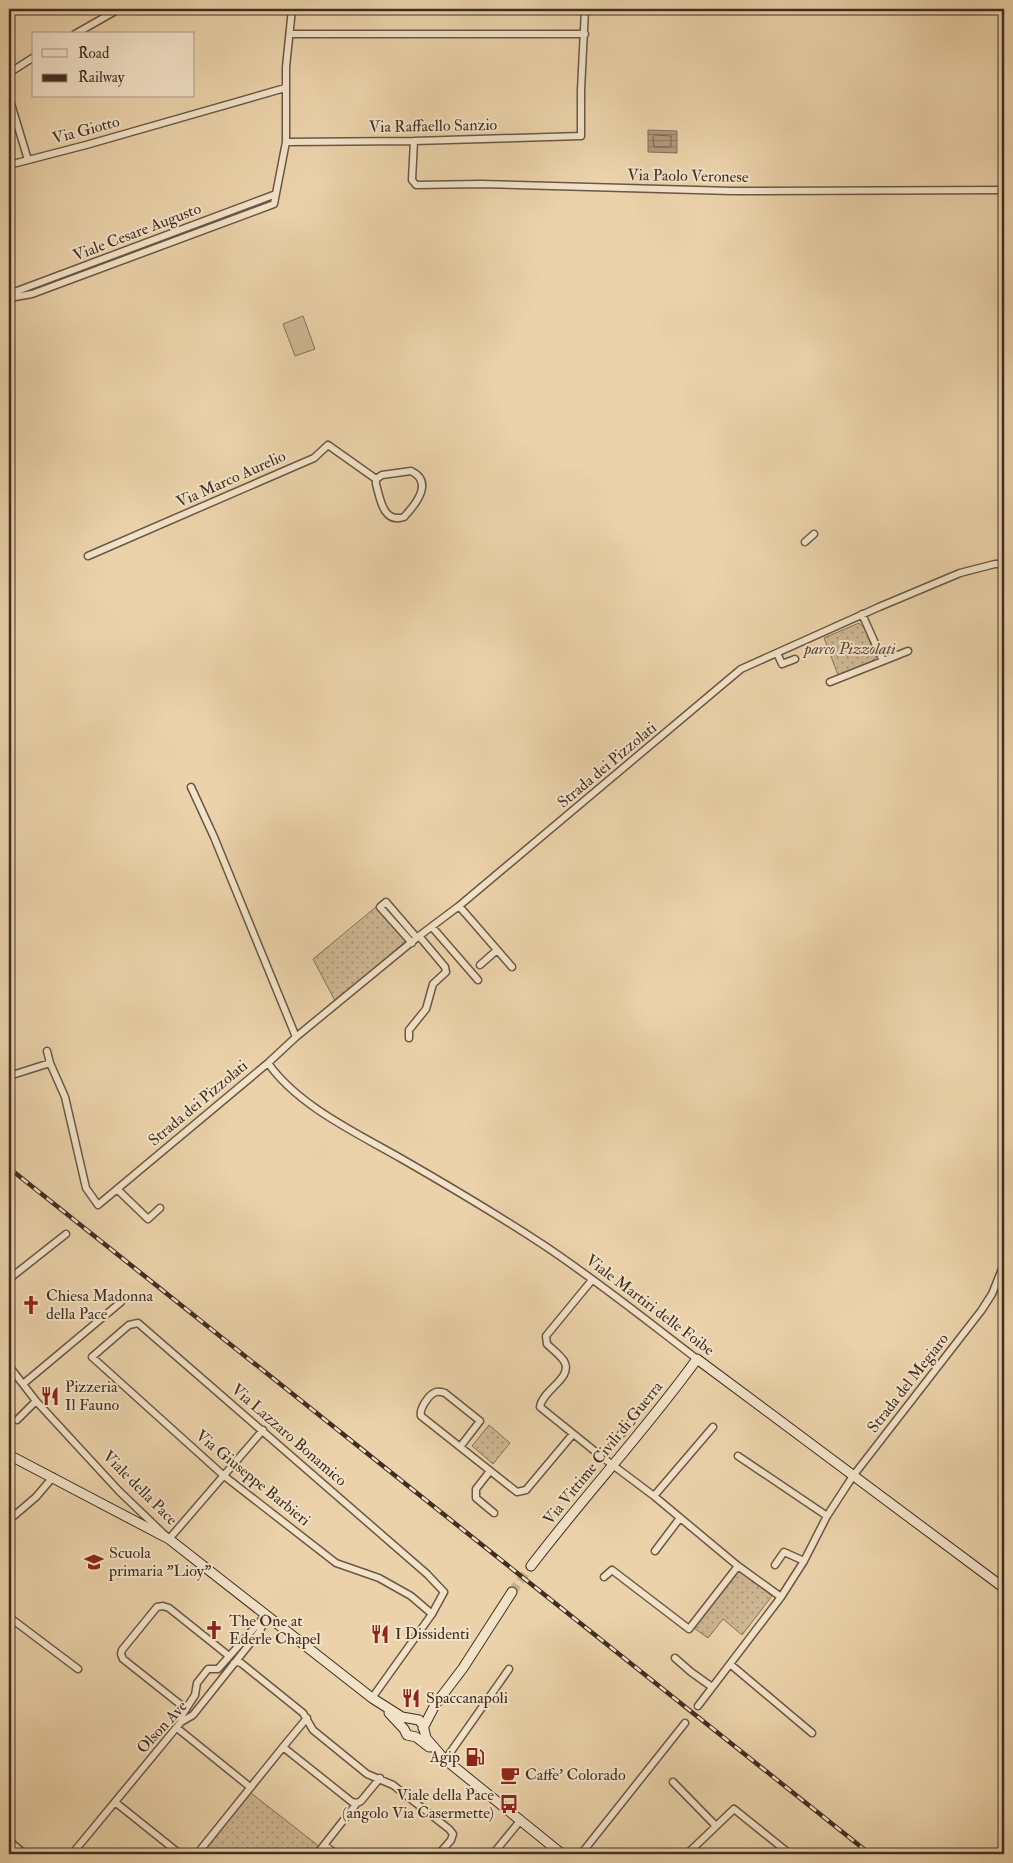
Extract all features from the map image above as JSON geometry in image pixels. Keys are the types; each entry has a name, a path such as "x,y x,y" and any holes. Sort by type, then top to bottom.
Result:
{"street":[{"path":"79,32 119,9"},
{"path":"276,194 286,142 285,88 292,9"},
{"path":"290,34 585,34 585,9"},
{"name":"Via Raffaello Sanzio","path":"286,142 414,141 581,136 580,90 585,34"},
{"path":"9,73 32,59"},
{"name":"Via Giotto","path":"9,165 285,88"},
{"path":"9,97 28,160"},
{"name":"Via Paolo Veronese","path":"414,141 412,180 416,185 500,185 732,191 1004,190"},
{"name":"Viale Cesare Augusto","path":"9,295 15,297 32,294 274,204 276,194"},
{"name":"Viale Cesare Augusto","path":"9,295 276,194"},
{"name":"Via Marco Aurelio","path":"88,556 314,458 328,445 376,479"},
{"path":"411,470 418,474 422,481 423,489 412,508 404,517 392,518 384,512 376,479 382,475 411,470"},
{"path":"805,542 814,534"},
{"name":"Strada dei Pizzolati","path":"50,1064 65,1097 86,1188 98,1205 268,1063 296,1037 459,906 742,669 862,614 967,570 1004,564"},
{"path":"862,614 883,660"},
{"path":"830,682 883,660 908,652"},
{"path":"777,653 782,664 795,659"},
{"path":"190,787 214,837 296,1037"},
{"path":"214,837 219,829"},
{"path":"386,902 380,908 445,967 446,972 433,984 426,1009 409,1030 409,1038"},
{"path":"459,906 512,967"},
{"path":"432,927 478,980"},
{"path":"480,965 497,950"},
{"path":"9,1076 50,1064 47,1052"},
{"name":"Viale Martiri delle Foibe","path":"268,1063 279,1076 315,1107 542,1244 1004,1588"},
{"path":"118,1190 148,1219 160,1208"},
{"path":"9,1279 66,1234"},
{"name":"Strada del Megiaro","path":"698,1706 781,1597 804,1561 827,1516 853,1476 981,1311 992,1294 1004,1264"},
{"path":"592,1280 546,1336 547,1344 563,1360 566,1366 563,1377 544,1397 540,1406 602,1457 654,1496 738,1566 781,1597"},
{"path":"22,1384 121,1302"},
{"name":"Via Lazzaro Bonamico","path":"112,1339 129,1325 138,1323 263,1430 444,1592 432,1614"},
{"name":"Via Giuseppe Barbieri","path":"112,1339 92,1357 223,1475 336,1563 379,1578 410,1596 432,1614"},
{"name":"Via Vittime Civili di Guerra","path":"531,1566 614,1466 697,1359"},
{"name":"Viale della Pace","path":"9,1366 36,1401 119,1491 169,1539 372,1698 394,1713 421,1722 426,1738 445,1760"},
{"path":"460,1447 480,1421 445,1393 433,1393 420,1409 421,1416 490,1471 517,1492 524,1492 573,1434"},
{"path":"17,1420 36,1401"},
{"path":"602,1457 631,1422"},
{"path":"654,1496 713,1427"},
{"path":"9,1454 169,1539 263,1430"},
{"path":"738,1456 827,1516"},
{"path":"490,1471 476,1488 476,1498 494,1513"},
{"path":"9,1520 36,1497 53,1477"},
{"path":"656,1551 680,1518"},
{"path":"776,1565 784,1552 804,1561"},
{"path":"604,1577 612,1570 688,1629 738,1566"},
{"path":"416,1737 421,1734 435,1705 512,1592"},
{"path":"186,1709 123,1659 122,1650 157,1607 163,1606 169,1608 229,1656"},
{"path":"372,1698 432,1614"},
{"path":"182,1722 182,1715 195,1695 197,1682 208,1669 218,1669 267,1615"},
{"name":"Olson Ave","path":"72,1854 176,1728 193,1715 260,1631 267,1615"},
{"path":"9,1617 78,1669"},
{"path":"675,1658 712,1687"},
{"path":"233,1664 241,1663 303,1712 313,1730 367,1774 393,1785 453,1834 451,1840 439,1854"},
{"path":"730,1664 812,1734"},
{"path":"445,1760 509,1669"},
{"name":"Viale della Pace","path":"372,1698 404,1729 407,1735 416,1737 562,1854"},
{"path":"404,1729 406,1723 435,1705"},
{"path":"197,1854 307,1718"},
{"path":"580,1854 685,1723"},
{"path":"176,1728 250,1787"},
{"path":"283,1746 352,1802 357,1803"},
{"path":"317,1854 357,1803 361,1801 380,1778"},
{"path":"673,1782 716,1826"},
{"path":"114,1802 180,1854"},
{"path":"688,1854 734,1809 790,1854"},
{"path":"493,1854 520,1821"},
{"path":"9,1841 25,1854"},
{"path":"324,1845 336,1854"}],"green space":[{"path":"303,316 315,349 295,356 283,324"},
{"name":"parco Pizzolati","path":"859,623 865,629 876,657 871,662 838,675 824,638"},
{"path":"376,907 406,941 335,1001 313,959"},
{"path":"489,1425 510,1443 493,1464 472,1446"},
{"path":"739,1571 772,1596 742,1635 723,1619 708,1638 694,1628"},
{"path":"251,1793 320,1847 315,1854 202,1854"}],"water":[{"path":"648,130 677,131 677,153 648,152"}],"tunnel":[{"path":"512,1592 531,1566"}],"railway":[{"path":"9,1168 870,1854"}],"place":[{"name":"Chiesa Madonna della Pace","path":"31,1305"},
{"name":"Pizzeria Il Fauno","path":"50,1396"},
{"name":"Scuola primaria \"Lioy\"","path":"94,1562"},
{"name":"The One at Ederle Chapel","path":"214,1630"},
{"name":"I Dissidenti","path":"380,1634"},
{"name":"Spaccanapoli","path":"411,1698"},
{"name":"Agip","path":"475,1757"},
{"name":"Caffe' Colorado","path":"510,1775"},
{"name":"Viale della Pace (angolo Via Casermette)","path":"509,1804"}]}
